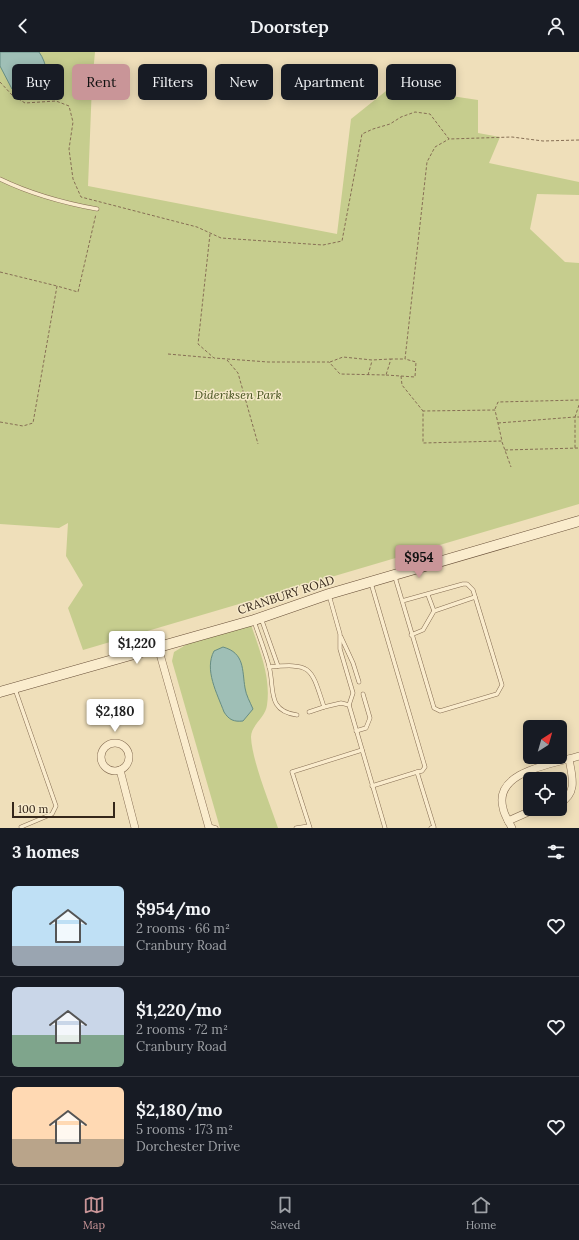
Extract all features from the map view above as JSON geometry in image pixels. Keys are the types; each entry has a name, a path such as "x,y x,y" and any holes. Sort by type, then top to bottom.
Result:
{"main road":[{"name":"CRANBURY ROAD","path":"0,692 257,619 328,594 579,521"}],"street":[{"path":"158,647 209,827"},
{"path":"111,743 124,745 129,752 128,761 120,770 110,770 103,765 101,761 101,752 103,748 111,743"},
{"path":"512,828 502,803 503,791 509,782 518,775 579,756"},
{"path":"567,799 573,788 569,759"},
{"path":"120,770 135,828"},
{"path":"508,821 523,814"}],"lane":[{"path":"0,179 17,187 69,204 97,209"},
{"path":"394,574 432,705 440,711 497,694 502,686 473,590 467,584 402,601"},
{"path":"371,582 425,767 422,771 372,786"},
{"path":"328,594 340,634 353,663 359,682"},
{"path":"428,595 434,611"},
{"path":"411,634 423,630 434,611 475,597"},
{"path":"257,619 278,666"},
{"path":"257,619 269,667 272,696 276,703 288,714 297,715"},
{"path":"340,634 340,649 353,693 349,705 385,828"},
{"path":"269,667 300,666 309,670 314,677 324,706"},
{"path":"15,688 56,806 52,814 21,827"},
{"path":"356,731 366,728 370,718 362,694"},
{"path":"309,712 324,706 341,703 349,705"},
{"path":"296,828 309,827 292,772 362,750"},
{"path":"417,772 434,827 431,828"},
{"path":"209,827 216,828"}],"path":[{"path":"0,82 12,95 25,103 56,101 68,106 73,122 69,149 73,179 82,197 196,227 221,238 323,245 342,241 362,134 372,129 390,124 401,117 415,112 430,114 449,139"},
{"path":"405,359 427,162 435,147 449,139 512,137 543,141 579,140"},
{"path":"0,272 78,292 97,209"},
{"path":"210,233 198,344 214,358"},
{"path":"0,422 23,426 33,423 58,286"},
{"path":"168,354 268,362 329,362 343,357 372,360 405,359 416,362 415,377 340,374 329,362"},
{"path":"227,359 238,373 258,444"},
{"path":"386,375 391,359"},
{"path":"368,375 372,360"},
{"path":"401,376 402,384 423,411 423,443 502,441"},
{"path":"511,466 502,441 495,410 498,402 579,400"},
{"path":"575,448 575,417 579,405"},
{"path":"423,411 495,410"},
{"path":"498,423 579,417"},
{"path":"505,450 579,448"}],"green space":[{"name":"Dideriksen Park","path":"0,52 95,52 94,64 72,64 72,100 91,100 88,186 337,234 351,119 375,100 378,100 378,97 386,91 386,100 456,100 456,97 478,100 478,133 500,137 489,163 579,182 579,195 537,194 530,229 565,262 579,263 579,504 83,650 68,608 83,585 66,556 68,523 59,528 0,524"},
{"path":"251,625 264,665 268,695 266,709 253,729 251,737 252,747 266,795 278,828 220,828 172,661 174,652 189,643"}],"water":[{"path":"0,52 39,52 45,64 12,64 12,89 0,66"},
{"path":"223,647 235,653 239,658 243,669 246,691 253,709 243,721 232,720 226,715 213,682 210,666 211,658 214,651"}]}
